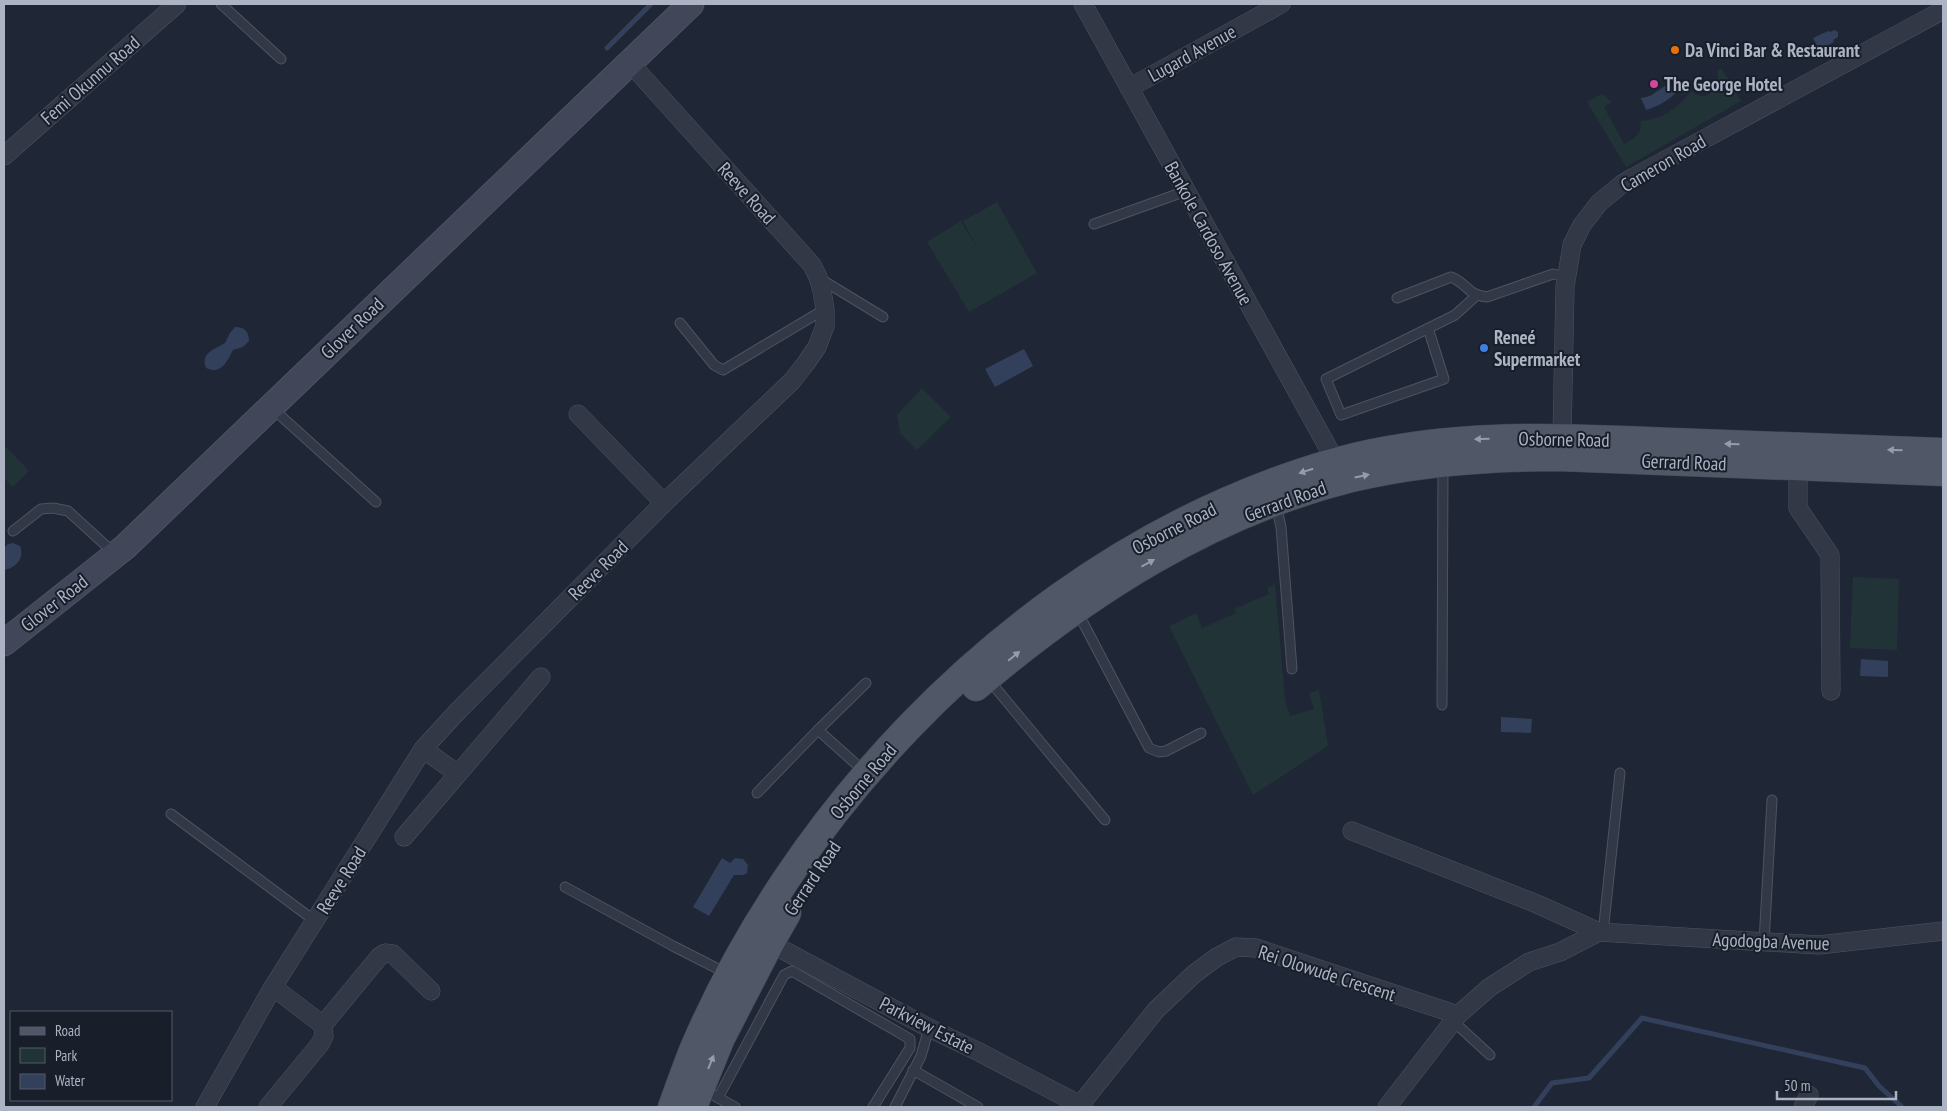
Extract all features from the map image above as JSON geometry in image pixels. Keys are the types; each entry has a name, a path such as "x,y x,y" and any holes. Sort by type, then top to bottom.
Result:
{"main road":[{"name":"Osborne Road","path":"672,1107 694,1048 730,975 780,890 839,808 867,774 916,720 959,678 1003,640 1071,588 1143,543 1193,516 1291,476 1336,462 1395,448 1460,440 1562,437 1943,452"},
{"name":"Gerrard Road","path":"704,1098 722,1038 770,943 795,900 826,855 870,799 932,730 987,678 1076,609 1132,572 1179,546 1276,502 1352,478 1397,469 1499,457 1558,457 1943,472"}],"street":[{"name":"Femi Okunnu Road","path":"4,156 177,4"},
{"name":"Bankole Cardoso Avenue","path":"1083,4 1336,462"},
{"name":"Lugard Avenue","path":"1129,88 1280,4"},
{"name":"Glover Road","path":"4,643 116,555 630,63 679,8"},
{"name":"Cameron Road","path":"1562,437 1566,277 1572,245 1582,225 1599,203 1622,184 1943,10"},
{"name":"Reeve Road","path":"205,1107 273,987 423,749 457,712 664,504 792,381 817,346 825,326 825,309 818,277 812,265 630,63"},
{"path":"578,414 664,504"},
{"path":"1798,466 1798,508 1830,555 1831,691"},
{"path":"404,838 541,677"},
{"path":"423,749 458,774"},
{"path":"1352,831 1537,904 1601,933"},
{"name":"Agodogba Avenue","path":"1601,933 1819,945 1943,930"},
{"path":"1387,1107 1456,1019 1490,987 1529,962 1560,952 1601,933"},
{"name":"Parkview Estate","path":"770,943 1082,1106"},
{"name":"Rei Olowude Crescent","path":"1082,1106 1156,1010 1194,974 1217,957 1236,947 1256,948 1456,1019"},
{"path":"268,1107 320,1044 324,1036 323,1025 379,957 385,953 393,954 431,991"},
{"path":"273,987 323,1025"}],"lane":[{"path":"221,4 281,59"},
{"path":"1094,224 1186,191"},
{"path":"1397,298 1451,277 1458,280 1476,296 1487,297 1553,274 1566,277"},
{"path":"818,277 883,317"},
{"path":"1428,328 1444,379 1341,416 1326,379 1428,328 1455,315 1476,296"},
{"path":"680,323 714,365 723,370 825,309"},
{"path":"270,406 376,502"},
{"path":"1442,705 1443,463"},
{"path":"1276,502 1281,527 1292,670"},
{"path":"13,530 41,509 53,508 68,511 116,555"},
{"path":"1076,609 1150,748 1159,752 1166,751 1201,732"},
{"path":"987,678 1105,820"},
{"path":"757,793 866,683"},
{"path":"818,730 867,774"},
{"path":"1601,933 1620,773"},
{"path":"1764,942 1772,800"},
{"path":"171,814 315,921"},
{"path":"566,887 730,975"},
{"path":"735,1107 704,1098 784,976 792,971 910,1040 910,1048 873,1107"},
{"path":"1456,1019 1490,1055"},
{"path":"895,1107 921,1056 930,1028"},
{"path":"913,1070 978,1107"}],"green space":[{"path":"1721,68 1741,101 1626,167 1587,102 1602,94 1612,102 1604,107 1624,144 1635,138 1640,129 1640,121 1656,118 1669,112 1691,91 1702,96 1712,92 1717,83 1717,71"},
{"path":"997,202 1037,273 969,312 927,242 961,221 980,253 963,221"},
{"path":"922,388 951,417 917,450 900,433 897,415"},
{"path":"4,445 29,471 13,487 4,478"},
{"path":"1853,577 1899,579 1897,650 1850,648"},
{"path":"1275,584 1285,700 1290,716 1314,709 1309,693 1319,690 1328,746 1253,795 1169,626 1196,613 1202,628 1236,613 1234,609 1269,594 1267,588"}],"water":[{"path":"1834,30 1838,32 1838,37 1833,40 1834,42 1819,50 1813,38"},
{"path":"1671,82 1676,93 1655,107 1646,110 1641,98 1650,96"},
{"path":"235,327 246,331 249,341 243,347 233,350 220,368 212,370 206,368 205,359 207,355 225,343"},
{"path":"1024,349 1033,366 995,387 985,369"},
{"path":"13,543 20,546 20,558 16,565 4,570 4,548 8,544"},
{"path":"1861,659 1888,661 1888,677 1860,676"},
{"path":"1501,717 1532,719 1531,733 1501,732"},
{"path":"722,858 730,863 735,858 743,859 748,865 747,873 734,875 709,916 693,907"}],"waterway":[{"path":"607,48 651,4"},
{"path":"1534,1107 1552,1083 1589,1078 1642,1018 1865,1068 1879,1086 1902,1107"}],"place":[{"name":"Da Vinci Bar & Restaurant","path":"1675,50"},
{"name":"The George Hotel","path":"1654,84"},
{"name":"Reneé Supermarket","path":"1484,348"}]}
